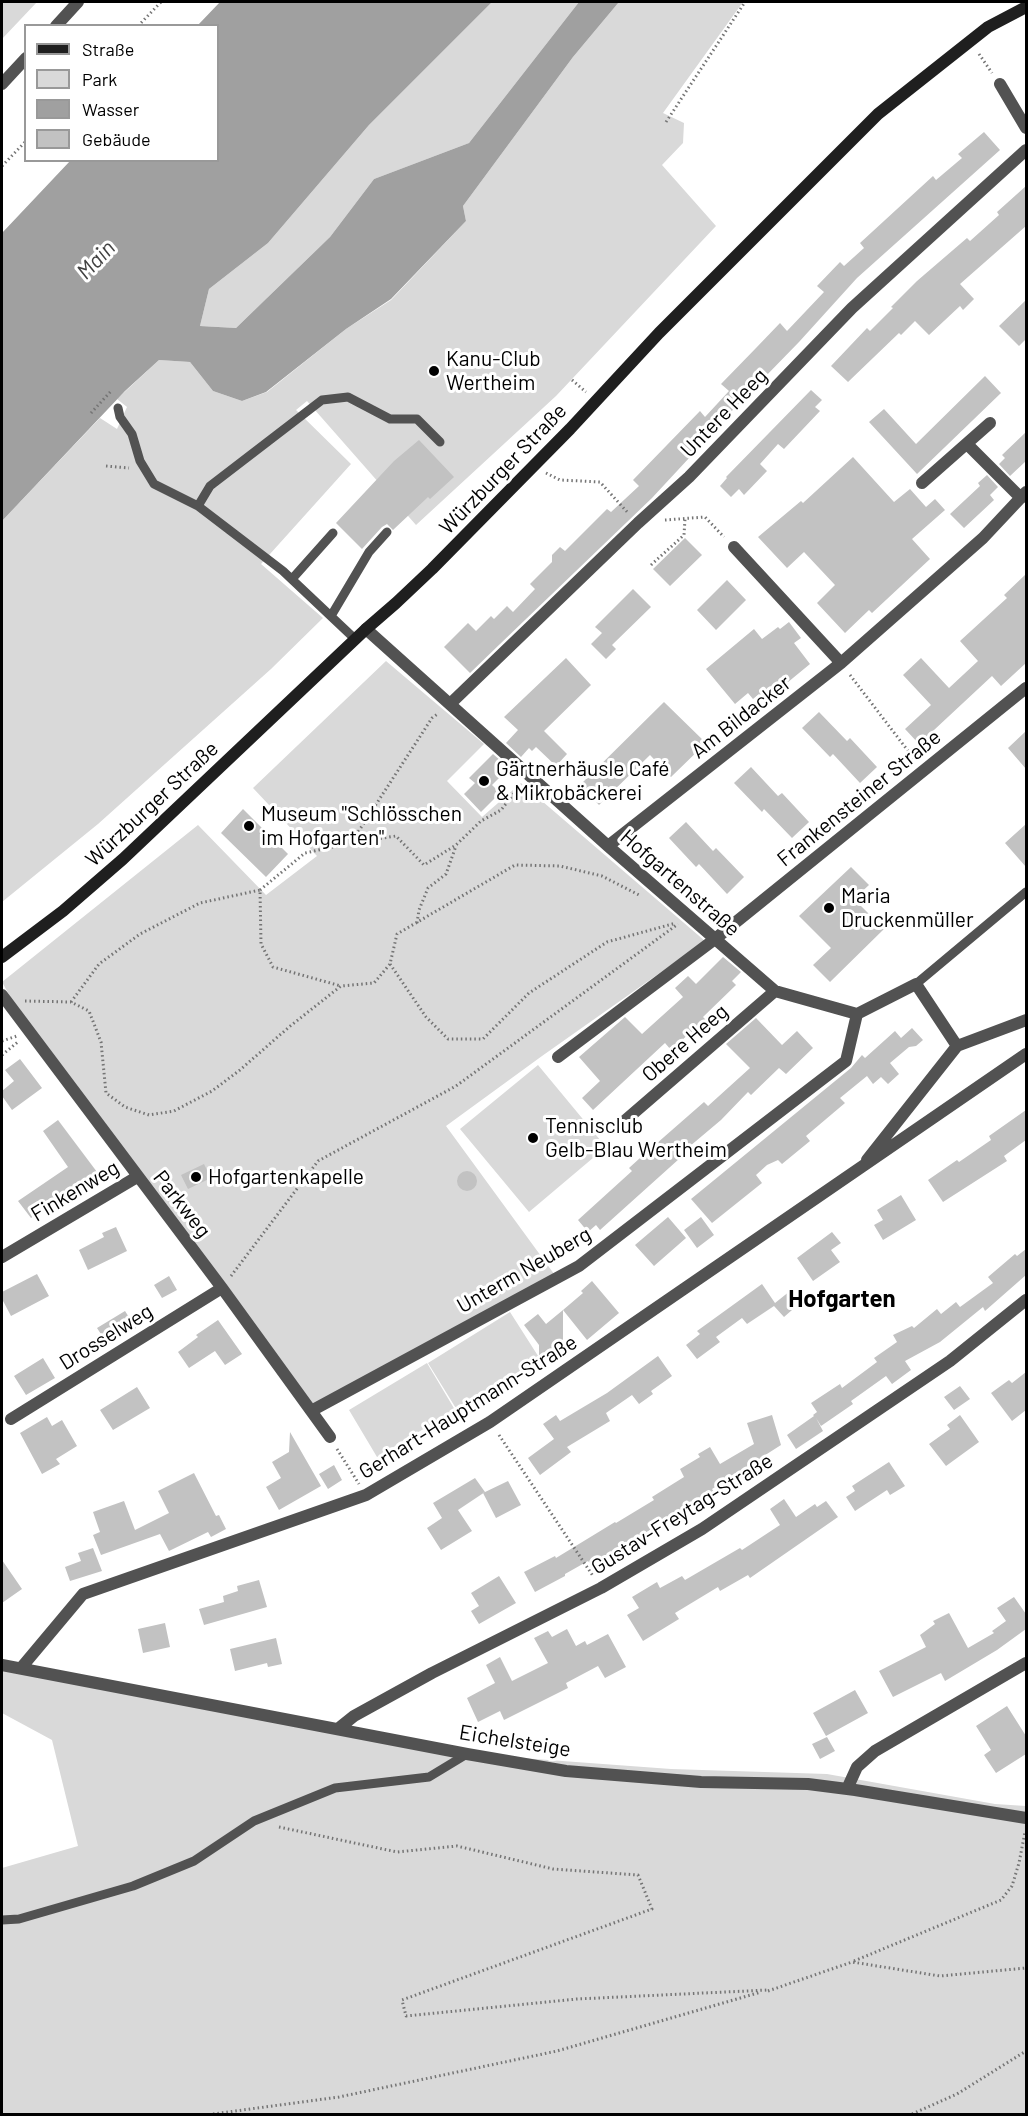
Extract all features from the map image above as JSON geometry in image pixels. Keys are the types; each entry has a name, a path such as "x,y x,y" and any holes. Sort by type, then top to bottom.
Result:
{"main road":[{"name":"Würzburger Straße","path":"2,957 63,911 123,859 366,628 410,590 534,466 659,333 878,114 988,27 1026,7"}],"street":[{"path":"58,24 78,2"},
{"path":"2,84 24,60"},
{"path":"1000,84 1026,128"},
{"name":"Untere Heeg","path":"450,704 689,477 852,308 1026,150"},
{"path":"922,483 990,423"},
{"name":"Am Bildacker","path":"608,846 842,663 983,538 1024,495 967,444"},
{"path":"732,545 842,663"},
{"name":"Hofgartenstraße","path":"366,628 529,776 775,991 857,1014"},
{"name":"Frankensteiner Straße","path":"715,939 1026,688"},
{"path":"558,1058 715,939"},
{"path":"857,1014 916,984 957,1046 1026,1020"},
{"name":"Obere Heeg","path":"621,1125 775,991"},
{"name":"Parkweg","path":"3,997 222,1287 330,1437"},
{"name":"Unterm Neuberg","path":"311,1411 579,1266 846,1061 857,1014"},
{"name":"Gerhart-Hauptmann-Straße","path":"858,1170 957,1046"},
{"name":"Gerhart-Hauptmann-Straße","path":"21,1668 83,1594 366,1495 490,1422 1026,1054"},
{"name":"Finkenweg","path":"2,1257 137,1177"},
{"name":"Drosselweg","path":"11,1419 222,1287"},
{"name":"Gustav-Freytag-Straße","path":"339,1728 354,1716 432,1673 601,1588 702,1529 950,1361 1026,1300"},
{"path":"847,1789 857,1767 875,1752 1026,1663"},
{"name":"Eichelsteige","path":"2,1665 566,1771 701,1782 808,1784 1026,1818"}],"lane":[{"path":"198,507 210,486 322,400 348,397 390,418 417,419 440,442"},
{"path":"116,414 132,434 140,461 154,484 198,507 292,579 356,639"},
{"path":"331,616 369,552 387,532"},
{"path":"292,579 333,533"},
{"path":"916,984 1026,892"},
{"path":"2,1920 19,1919 133,1886 194,1861 254,1821 334,1788 429,1777 467,1754"}],"path":[{"path":"140,24 161,2"},
{"path":"666,122 745,2"},
{"path":"970,41 1000,84"},
{"path":"2,166 24,143"},
{"path":"91,412 112,390"},
{"path":"106,466 146,471"},
{"path":"534,466 560,480 600,482 638,523"},
{"path":"661,521 705,517 732,545"},
{"path":"651,565 684,535 685,519"},
{"path":"850,674 919,766"},
{"path":"351,843 432,718 450,704"},
{"path":"71,1002 99,964 140,934 200,903 260,890 305,854 351,843 396,836 424,865 456,844 481,821 501,810 529,776"},
{"path":"417,924 419,910 428,888 446,874 456,844"},
{"path":"260,890 261,944 273,967 341,986 374,983 390,964 397,934 515,866 560,866 602,876 642,897"},
{"path":"671,915 680,922"},
{"path":"390,964 426,1017 448,1039 483,1039 529,993 607,942 680,922"},
{"path":"222,1287 318,1161 456,1086 680,922"},
{"path":"3,997 71,1002 89,1011 101,1042 106,1093 124,1107 149,1115 174,1111 212,1091 341,986"},
{"path":"2,1055 25,1036"},
{"path":"490,1422 601,1588"},
{"path":"330,1437 366,1495"},
{"path":"254,1821 397,1852 457,1846 553,1869 638,1875 652,1909 402,2000 406,2016 577,1999 768,1990"},
{"path":"213,2115 339,2097 557,2051 768,1990 852,1962 1001,1900 1012,1886 1019,1863 1024,1832"},
{"path":"852,1962 940,1976 1026,1968"},
{"path":"912,2115 957,2094 1026,2051"}],"green space":[{"path":"2,2 37,2 2,39"},
{"path":"492,2 579,2 469,143 374,179 330,237 236,328 200,326 209,289 268,243 369,125"},
{"path":"619,2 743,2 663,113 684,123 683,143 662,165 716,226 556,396 416,525 307,401 296,410 351,464 261,564 323,618 271,669 98,824 2,902 2,521 100,418 117,429 127,407 117,399 159,360 190,362 213,391 242,401 267,392 346,329 391,300 466,221 463,206 573,57"},
{"path":"386,661 484,744 447,781 482,817 521,783 705,941 446,1126 557,1278 311,1411 30,1032 2,982 198,825 266,895 317,856 253,788"},
{"name":"Tennisclub Gelb-Blau Wertheim","path":"538,1065 606,1147 529,1212 460,1129"},
{"path":"510,1312 540,1359 457,1410 428,1363"},
{"path":"427,1363 455,1410 377,1457 349,1410"},
{"path":"2,1665 467,1754 671,1769 827,1774 995,1804 1026,1806 1026,2114 2,2114 2,1868 78,1846 52,1740 2,1713"}],"water":[{"name":"Main","path":"220,2 492,2 369,125 268,243 209,289 200,326 236,328 330,237 374,179 469,143 579,2 619,2 573,57 463,206 466,221 391,299 346,329 266,392 242,401 213,391 190,362 159,360 125,391 2,521 2,233 69,162 219,162 219,24 199,24"}],"building":[{"path":"984,132 1000,150 857,278 799,342 688,456 690,457 652,498 470,673 444,647 468,623 476,631 491,616 494,619 507,606 513,612 535,589 530,584 552,562 552,555 560,547 565,551 607,509 611,512 639,486 633,480 700,411 705,417 729,391 721,384 780,323 787,331 824,292 817,286 840,262 844,266 864,248 860,243 933,176 936,180 962,158 958,154"},
{"path":"1026,186 1026,226 960,284 974,299 963,310 960,306 929,335 915,321 901,335 899,333 848,382 831,366 867,328 870,331 917,281 967,238 970,241"},
{"path":"1026,300 1026,339 1019,346 999,326"},
{"path":"985,376 1001,393 917,474 869,422 884,409 916,444"},
{"path":"811,390 822,400 815,407 820,411 784,449 778,444 760,464 767,471 744,495 739,489 731,497 720,486 726,477"},
{"path":"1026,432 1026,461 1010,476 999,464 1005,458 1002,455"},
{"path":"419,440 454,477 430,499 428,497 393,530 387,524 382,527 362,549 336,523 394,461"},
{"path":"853,457 894,502 910,489 926,507 935,499 945,510 912,539 930,559 872,613 869,610 845,633 817,603 835,585 804,552 787,568 758,537 801,501 803,503"},
{"path":"987,475 998,487 990,495 994,500 964,528 950,514 980,486 978,483"},
{"path":"685,538 702,555 670,586 653,569"},
{"path":"1026,574 1026,663 1001,686 992,676 919,744 905,729 931,705 903,675 921,658 949,688 978,661 960,641 1007,598 1004,595"},
{"path":"727,580 746,600 716,630 697,610"},
{"path":"633,589 651,607 612,645 616,649 606,659 591,644 602,633 595,627"},
{"path":"789,622 801,638 794,643 810,664 765,701 759,694 753,699 748,693 735,704 706,669 754,629 762,639"},
{"path":"566,658 591,685 544,731 567,754 556,766 536,747 532,751 529,748 521,757 506,743 518,730 504,717"},
{"path":"664,702 706,743 671,777 650,755 599,805 580,785"},
{"path":"819,712 847,741 850,738 877,767 860,783 833,754 830,757 802,728"},
{"path":"1026,731 1026,769 1008,748"},
{"name":"Gärtnerhäusle Café & Mikrobäckerei","path":"493,754 509,768 492,785 500,793 481,812 464,794 475,783 469,778"},
{"path":"751,767 778,796 782,793 809,822 792,838 734,783"},
{"path":"243,809 288,854 266,877 221,833"},
{"path":"686,822 713,851 716,848 744,877 727,894 699,864 696,867 669,838"},
{"path":"1026,824 1026,867 1005,843"},
{"path":"851,867 869,885 854,899 884,929 830,982 813,965 831,948 799,916"},
{"path":"723,957 741,972 732,981 736,985 703,1017 708,1022 694,1035 691,1032 671,1050 665,1043 593,1110 582,1098 600,1081 579,1057 625,1017 642,1034 683,997 675,988 688,976 696,984"},
{"path":"756,1018 782,1045 797,1031 813,1048 786,1074 779,1068 751,1095 748,1092 721,1120 677,1157 679,1159 600,1230 596,1225 588,1232 578,1220 632,1171 629,1168 704,1102 708,1106 750,1068 726,1044"},
{"path":"912,1028 923,1040 916,1046 909,1047 890,1063 899,1074 888,1084 881,1077 873,1084 867,1076 840,1098 845,1103 806,1136 810,1141 782,1164 778,1160 767,1165 756,1175 762,1183 712,1223 691,1199 851,1068 862,1055 865,1058 895,1031 901,1038"},
{"path":"20,1059 42,1088 12,1110 2,1096 2,1091 14,1081 5,1070"},
{"path":"1026,1110 1026,1140 1004,1156 1007,1161 943,1202 928,1180 991,1140 989,1136"},
{"path":"58,1120 100,1176 61,1206 55,1200 31,1218 18,1201 68,1167 43,1131"},
{"name":"Hofgartenkapelle","path":"204,1164 211,1178 188,1189 181,1175"},
{"path":"463,1171 471,1171 477,1177 477,1185 471,1191 463,1191 457,1185 457,1177"},
{"path":"901,1195 916,1220 883,1240 874,1225 883,1220 877,1210"},
{"path":"668,1217 686,1238 654,1266 635,1245"},
{"path":"701,1217 714,1235 697,1248 684,1230"},
{"path":"116,1227 127,1251 88,1270 79,1250 104,1237 102,1233"},
{"path":"832,1232 841,1243 831,1250 840,1262 813,1281 797,1258"},
{"path":"1026,1249 1026,1275 985,1311 983,1307 940,1342 905,1361 911,1370 892,1384 886,1376 851,1401 853,1404 821,1426 816,1418 823,1431 796,1449 787,1435 817,1412 811,1403 840,1384 842,1388 877,1362 874,1358 897,1342 893,1335 912,1326 914,1328 937,1309 941,1314 956,1302 960,1307 993,1283 988,1277 1015,1254 1017,1256"},
{"path":"37,1274 49,1296 11,1316 2,1299 2,1292"},
{"path":"169,1276 177,1290 162,1298 154,1285"},
{"path":"592,1281 619,1313 587,1340 563,1310 583,1293 581,1291"},
{"path":"762,1284 775,1303 790,1291 800,1303 784,1317 774,1306 747,1324 742,1318 716,1337 720,1342 697,1359 686,1345 700,1334 697,1331"},
{"path":"563,1310 563,1356 539,1355 539,1345 524,1325 538,1314 546,1324"},
{"path":"125,1311 136,1328 108,1345 97,1328"},
{"path":"218,1320 242,1354 225,1365 215,1351 189,1368 178,1352 198,1337 196,1335"},
{"path":"658,1356 672,1376 651,1391 653,1394 639,1404 632,1395 606,1413 610,1421 567,1447 571,1452 540,1475 528,1458 554,1439 543,1424 556,1415 560,1421 607,1393"},
{"path":"43,1358 55,1378 26,1395 14,1376"},
{"path":"1026,1372 1026,1410 1012,1421 991,1393 1009,1380 1012,1383"},
{"path":"960,1386 970,1399 954,1410 944,1397"},
{"path":"137,1387 150,1408 113,1430 100,1410"},
{"path":"772,1415 781,1445 712,1489 714,1492 591,1565 588,1561 535,1592 524,1572 555,1556 556,1558 654,1500 652,1497 684,1477 680,1469 700,1457 698,1454 710,1447 720,1464 754,1444 747,1423"},
{"path":"960,1415 979,1442 946,1466 929,1444 950,1429 947,1425"},
{"path":"47,1417 52,1426 62,1420 77,1446 56,1459 60,1464 42,1474 20,1433"},
{"path":"290,1432 321,1486 279,1510 266,1487 281,1478 272,1462 289,1452"},
{"path":"889,1462 905,1486 890,1495 887,1490 855,1511 846,1497 855,1491 852,1486"},
{"path":"334,1465 342,1480 328,1489 319,1474"},
{"path":"194,1473 216,1516 219,1515 226,1529 211,1537 208,1532 169,1551 160,1534 101,1555 93,1535 100,1532 93,1512 124,1501 135,1530 169,1513 158,1491"},
{"path":"475,1478 485,1492 458,1510 472,1531 441,1550 427,1528 442,1518 433,1503"},
{"path":"508,1481 521,1505 496,1518 483,1493"},
{"path":"784,1499 796,1517 815,1504 817,1507 826,1501 838,1517 750,1578 748,1575 720,1591 718,1587 675,1613 679,1619 643,1641 627,1615 639,1608 632,1597 657,1582 660,1588 682,1576 685,1580 740,1548 742,1550 780,1525 770,1509"},
{"path":"93,1548 102,1571 70,1581 65,1567 81,1561 78,1553"},
{"path":"2,1560 22,1589 2,1603"},
{"path":"499,1576 516,1603 479,1624 471,1611 479,1606 471,1593"},
{"path":"259,1580 267,1607 204,1625 199,1609 224,1602 223,1596 238,1591 237,1586"},
{"path":"1014,1597 1026,1614 1026,1629 997,1650 945,1681 941,1673 893,1697 879,1671 926,1647 920,1635 935,1624 933,1621 949,1613 968,1648 994,1633 992,1631 1006,1621 997,1608"},
{"path":"165,1623 170,1647 143,1653 138,1629"},
{"path":"567,1629 576,1646 585,1641 587,1645 608,1634 626,1667 605,1678 598,1666 566,1683 568,1688 504,1720 500,1711 478,1722 467,1698 495,1683 486,1665 500,1657 512,1681 548,1663 534,1638 548,1631 552,1637"},
{"path":"276,1638 282,1664 268,1667 267,1663 235,1671 230,1649"},
{"path":"855,1690 868,1713 826,1736 813,1713"},
{"path":"1007,1706 1026,1736 1026,1754 996,1773 984,1755 991,1750 976,1726"},
{"path":"827,1737 835,1751 820,1759 812,1744"}],"place":[{"name":"Kanu-Club Wertheim","path":"434,371"},
{"name":"Gärtnerhäusle Café & Mikrobäckerei","path":"484,781"},
{"name":"Museum \"Schlösschen im Hofgarten\"","path":"249,826"},
{"name":"Maria Druckenmüller","path":"829,908"},
{"name":"Tennisclub Gelb-Blau Wertheim","path":"533,1138"},
{"name":"Hofgartenkapelle","path":"196,1177"}],"district":[{"name":"Hofgarten","path":"842,1299"}]}
